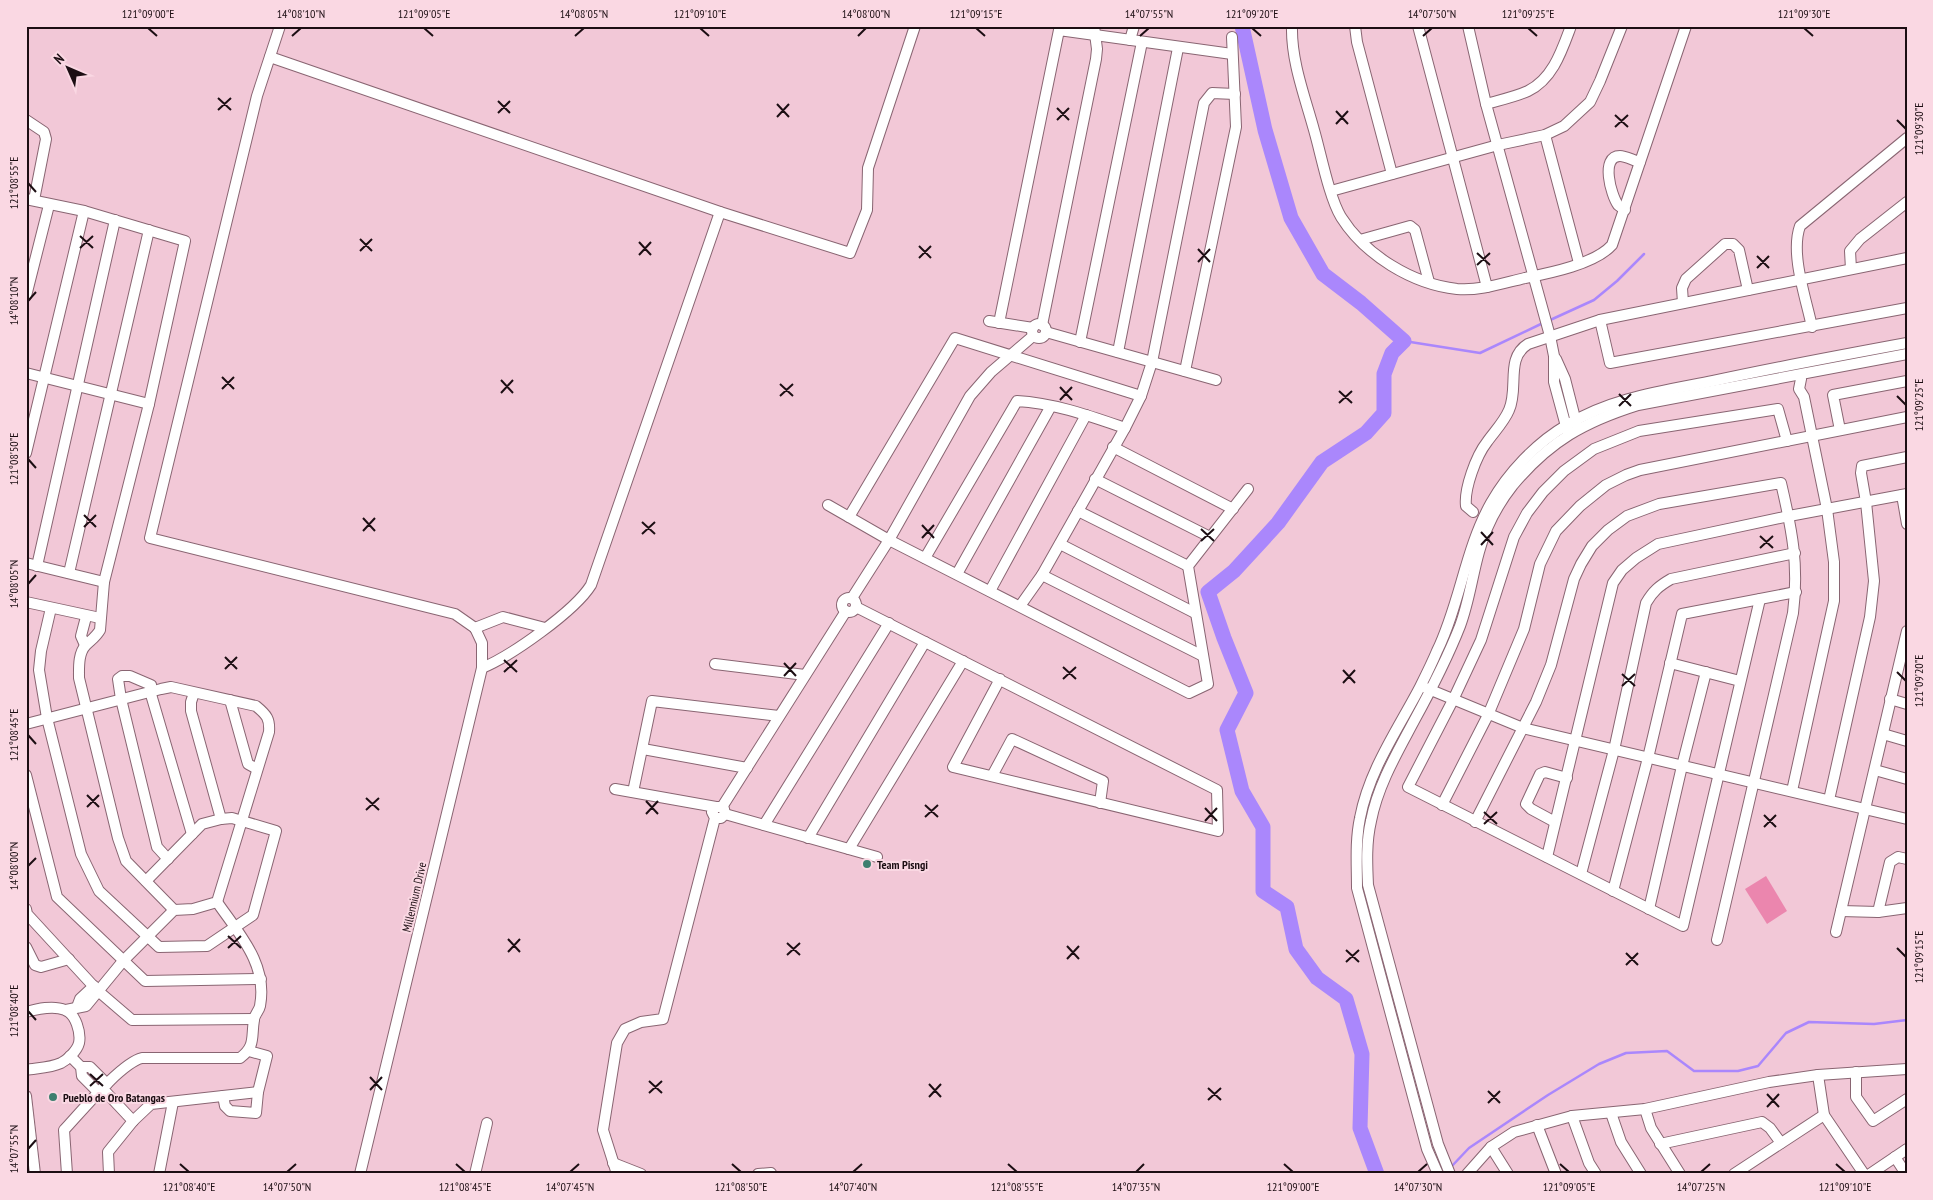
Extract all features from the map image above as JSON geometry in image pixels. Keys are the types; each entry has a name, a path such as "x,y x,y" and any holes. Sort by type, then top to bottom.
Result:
{"street":[{"path":"280,26 257,96 150,538 455,614 475,628 503,617 545,628"},
{"path":"270,57 720,212 850,253 867,210 868,168 915,26"},
{"path":"1130,40 1134,26"},
{"path":"1292,26 1299,75 1341,216 1372,252 1392,266 1414,277 1458,289 1487,287 1534,276 1598,257 1612,245 1686,26"},
{"path":"1355,26 1357,42 1392,174"},
{"path":"1418,26 1487,287"},
{"path":"1468,26 1486,104 1550,336 1554,356 1554,374 1577,424"},
{"path":"1486,104 1530,90 1544,80 1553,68 1571,26"},
{"path":"1332,191 1544,134 1564,126 1590,102 1622,26"},
{"path":"1216,380 1038,330 994,322 1059,30 1095,31 1130,40 1232,54"},
{"path":"617,1174 603,1130 617,1043 625,1029 642,1022 663,1018 720,812 851,605 890,540 970,396 991,372 1038,330 1096,59 1095,31"},
{"path":"1185,372 1236,127 1232,37"},
{"path":"1080,342 1142,42"},
{"path":"1118,352 1178,48"},
{"path":"1020,606 1042,576 1141,396 1152,362 1204,103 1212,93 1235,94"},
{"path":"26,120 44,132 46,139 30,200 84,211 185,241 148,404 104,582 100,630 96,637 85,645 79,659 79,678 85,708 118,838 126,861 174,910"},
{"path":"1544,134 1579,263"},
{"path":"1812,327 1796,251 1796,237 1800,226 1907,138"},
{"path":"1625,210 1615,199 1607,170 1609,163 1612,159 1620,156 1640,162"},
{"path":"1851,269 1850,251 1860,238 1907,202"},
{"path":"26,296 49,205"},
{"path":"26,453 84,211"},
{"path":"482,668 499,661 570,609 584,596 591,585 720,212"},
{"path":"37,566 115,220"},
{"path":"1360,240 1410,226 1415,230 1429,282"},
{"path":"69,574 149,230"},
{"path":"1683,303 1682,288 1686,279 1725,244 1733,244 1739,250 1748,290"},
{"path":"1473,512 1466,506 1464,497 1467,486 1485,444 1509,411 1513,395 1514,360 1520,349 1528,344 1600,320 1907,258"},
{"path":"1600,320 1610,364 1907,308"},
{"path":"849,517 955,338 1141,396"},
{"path":"1438,1174 1425,1139 1357,888 1356,853 1360,819 1365,798 1389,742 1421,686 1439,647 1451,616 1471,546 1492,502 1508,478 1538,446 1577,424 1600,408 1636,396 1907,343"},
{"path":"1577,424 1638,405 1801,377 1907,354"},
{"path":"1792,791 1834,601 1834,562 1827,509 1804,397 1799,389 1801,377 1798,363"},
{"path":"26,373 148,404"},
{"path":"1840,430 1833,395 1907,380"},
{"path":"1562,391 1567,430"},
{"path":"926,558 1017,401 1038,402 1125,428"},
{"path":"957,574 1051,406"},
{"path":"1760,599 1682,926 1408,787 1453,700 1481,640 1514,537 1532,506 1564,471 1594,450 1639,431 1778,408 1787,441"},
{"path":"990,591 1086,415"},
{"path":"1442,805 1488,715 1524,629 1540,564 1556,531 1580,506 1606,485 1626,475 1907,417"},
{"path":"1450,1174 1438,1144 1368,885 1367,855 1370,822 1375,803 1391,766 1450,652 1462,622 1479,550 1498,507 1513,485 1567,430"},
{"path":"1113,447 1233,509"},
{"path":"1829,800 1870,618 1874,581 1861,473 1862,466 1907,457"},
{"path":"1095,479 1210,537"},
{"path":"1475,822 1536,702 1552,665 1574,579 1592,546 1608,530 1627,516 1659,504 1781,483 1795,553 1796,592 1717,940"},
{"path":"828,505 890,540 1189,693 1208,684 1188,566 1248,490"},
{"path":"1547,857 1613,583 1622,570 1636,558 1658,544 1904,494 1907,524"},
{"path":"1078,511 1188,566"},
{"path":"1060,544 1195,613"},
{"path":"1581,874 1614,750 1646,603 1653,592 1658,586 1672,579 1795,553"},
{"path":"26,563 104,582"},
{"path":"1042,576 1203,656"},
{"path":"1613,890 1648,758 1682,614 1796,592"},
{"path":"26,602 86,617 100,618"},
{"path":"851,605 889,623 1217,790 1218,831 953,767 1000,680"},
{"path":"51,608 41,651 39,670 47,718 81,854 99,891 159,947 207,946 253,915 276,831 242,820 221,819 202,824 146,882"},
{"path":"85,645 81,636 86,617"},
{"path":"764,825 889,623"},
{"name":"Millennium Drive","path":"360,1174 482,668 482,643 475,628"},
{"path":"1836,932 1890,699 1903,665 1907,631"},
{"path":"808,838 925,642"},
{"path":"849,849 963,661"},
{"path":"1670,663 1740,681"},
{"path":"715,664 805,676"},
{"path":"1649,909 1706,672"},
{"path":"168,859 158,847 121,699 118,679 122,676 130,676 151,685 150,691 192,834"},
{"path":"1421,686 1523,728 1907,818"},
{"path":"26,724 171,687 256,706 267,715 270,721 269,732 217,902"},
{"path":"194,693 191,711 221,819"},
{"path":"1890,699 1907,704"},
{"path":"230,700 248,764 257,769"},
{"path":"633,792 652,701 779,716"},
{"path":"1883,734 1907,741"},
{"path":"992,776 1012,739 1103,781 1100,803"},
{"path":"643,749 747,768"},
{"path":"1874,770 1907,779"},
{"path":"1555,822 1531,809 1526,804 1540,774 1545,772 1566,778"},
{"path":"26,775 57,897 146,982 261,979"},
{"path":"615,789 720,812 877,857"},
{"path":"1878,912 1890,862 1898,857 1907,859"},
{"path":"26,1012 53,1008 66,1010 86,1006 96,988 174,910 193,909 217,902"},
{"path":"67,1174 64,1130 133,1060 142,1058 240,1058 249,1051 254,1035 254,1019 260,1007 261,979 256,960 217,902"},
{"path":"1841,911 1878,912 1907,908"},
{"path":"27,914 96,988 132,1020 254,1019"},
{"path":"26,947 36,965 41,967 69,959"},
{"path":"26,1070 62,1063 78,1045 79,1031 74,1018 66,1010"},
{"path":"223,1096 225,1106 230,1111 256,1113 258,1092 266,1056 249,1051"},
{"path":"70,1056 81,1067 82,1076 103,1089 133,1121"},
{"path":"1467,1174 1491,1147 1514,1132 1572,1116 1645,1109 1769,1082 1818,1075 1907,1070"},
{"path":"1856,1072 1856,1097 1873,1121 1907,1099"},
{"path":"1818,1075 1824,1115 1864,1174"},
{"path":"109,1174 108,1152 133,1121 151,1104 258,1092"},
{"path":"26,1096 35,1174"},
{"path":"159,1174 173,1102"},
{"path":"1645,1109 1651,1128 1680,1174"},
{"path":"1611,1113 1622,1142 1641,1174"},
{"path":"1734,1174 1824,1115"},
{"path":"1572,1116 1589,1163 1596,1174"},
{"path":"1660,1144 1762,1122 1770,1128 1781,1143"},
{"path":"475,1174 488,1123"},
{"path":"1537,1126 1556,1174"},
{"path":"1491,1147 1508,1174"},
{"path":"1870,1174 1907,1149"},
{"path":"1894,1157 1906,1174"},
{"path":"613,1163 641,1174"},
{"path":"758,1174 771,1174"}],"shaded area":[{"path":"1766,876 1787,911 1767,924 1745,889"}],"waterway":[{"path":"1242,26 1265,130 1291,218 1323,274 1361,303 1404,341 1392,353 1384,374 1384,413 1366,433 1322,462 1278,523 1234,571 1208,592 1246,693 1227,730 1242,791 1263,827 1263,891 1287,907 1296,949 1317,978 1346,999 1362,1054 1360,1128 1377,1174"},
{"path":"1548,321 1594,300 1617,281 1644,254"},
{"path":"1404,341 1480,353 1543,323"},
{"path":"1451,1167 1469,1148 1548,1095 1599,1064 1626,1053 1667,1051 1694,1071 1738,1071 1758,1066 1786,1033 1809,1022 1874,1024 1907,1020"}],"place":[{"name":"Team Pisngi","path":"867,864"},
{"name":"Pueblo de Oro Batangas","path":"53,1097"}]}
